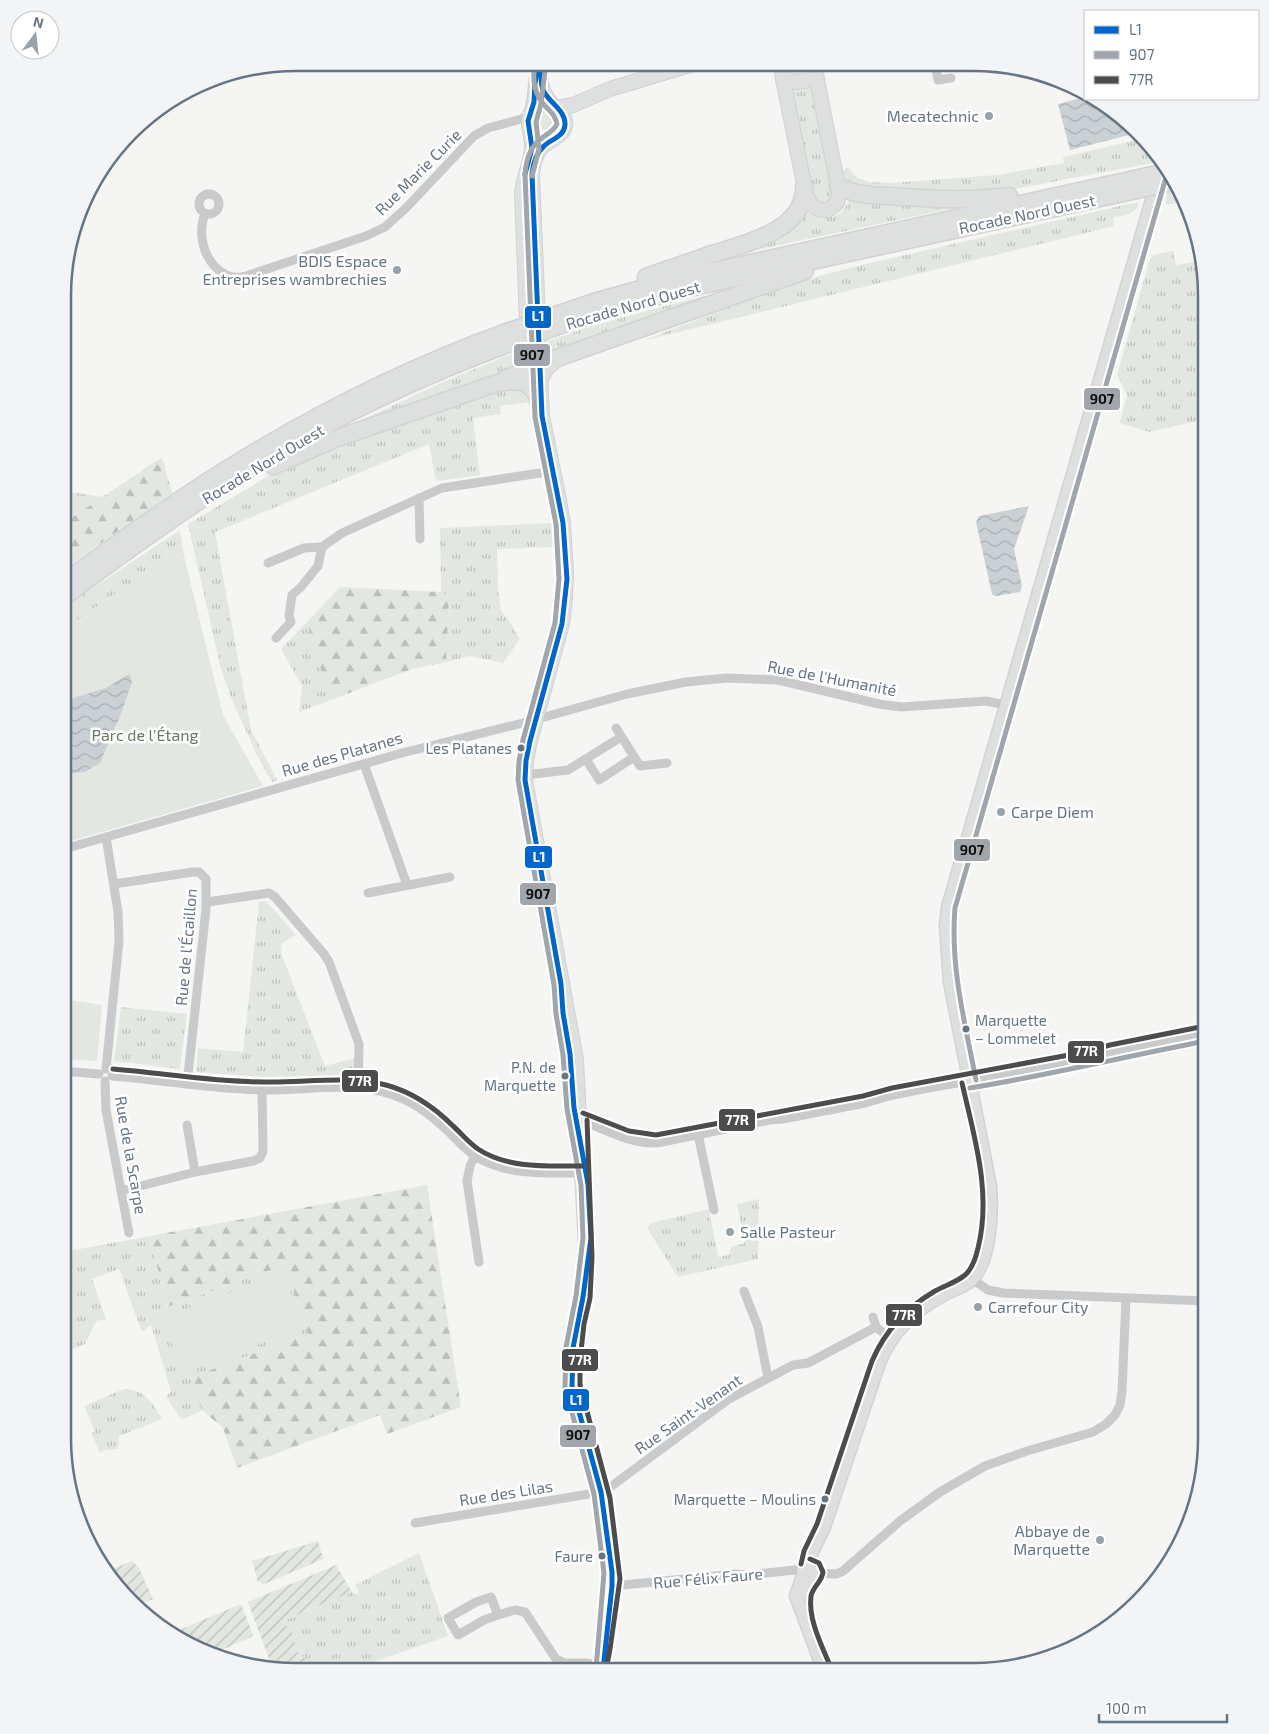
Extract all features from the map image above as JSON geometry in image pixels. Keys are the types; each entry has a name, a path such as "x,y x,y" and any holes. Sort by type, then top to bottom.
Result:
{"highway":[{"path":"838,186 850,192 862,194 977,199 1138,180 1159,170"},
{"name":"Rocade Nord Ouest","path":"71,578 200,497 271,443 327,412 418,367 554,321 698,286 896,242 1161,173"},
{"name":"Rocade Nord Ouest","path":"554,321 574,308 706,272 1138,180 1167,182"},
{"path":"574,308 617,287 756,240 775,231 786,223 798,210 804,186"},
{"path":"200,497 233,487 289,458 335,439 494,384 535,366 546,367 557,358 802,272 872,252 896,242"},
{"path":"494,384 507,381 521,381 528,385 535,366"},
{"name":"Rocade Nord Ouest","path":"71,591 164,518"}],"main road":[{"path":"602,1663 612,1586 609,1542 601,1492 574,1397 572,1377 573,1348 583,1297 585,1270 585,1229 575,1051 526,792 525,775 528,753 558,638 566,586 563,523 542,416 535,366 522,194 523,182 532,148 530,123 536,108 546,105 555,107 573,105 610,89 670,71"},
{"path":"782,71 804,186 810,203 816,208 823,210 832,208 837,203 839,197 815,71"},
{"path":"783,78 792,82 802,82 809,78 812,71"},
{"path":"535,366 532,174 535,159 539,150 559,136 575,111 597,95"},
{"path":"555,107 564,118 564,129"},
{"path":"530,123 538,139 552,140"}],"street":[{"path":"530,123 534,102 535,77 538,71"},
{"path":"541,71 542,88 555,107"},
{"path":"937,71 938,80 951,78"},
{"name":"Rue Marie Curie","path":"205,214 202,237 212,263 228,276 244,277 366,236 384,227 406,208 469,140 483,130 497,125 530,123"},
{"path":"821,1663 806,1622 804,1597 810,1556 824,1528 879,1364 891,1339 900,1328 935,1299 972,1279 987,1244 991,1203 987,1169 950,982 946,932 947,913 1161,172"},
{"path":"268,563 304,548 322,547 342,533 442,488 553,471"},
{"path":"419,498 420,540"},
{"path":"276,638 291,622 289,616 292,595 318,566 322,547"},
{"name":"Rue de l'Humanité","path":"536,720 656,687 727,678 767,679 786,682 893,707 918,707 986,701 1006,705"},
{"name":"Rue des Platanes","path":"71,847 427,746 536,720"},
{"path":"616,728 640,766 667,764"},
{"path":"525,775 562,771 622,737"},
{"path":"586,759 599,780 634,757"},
{"path":"364,764 407,885"},
{"name":"Rue de la Scarpe","path":"106,837 119,921 119,951 105,1075 106,1110 129,1233"},
{"name":"Rue de l'Écaillon","path":"114,884 193,872 199,872 206,879 207,902 187,1084"},
{"path":"368,893 450,877"},
{"path":"207,902 269,894 275,898 324,954 329,962 359,1044 358,1088"},
{"path":"580,1120 629,1139 657,1143 865,1103 893,1095 1198,1035"},
{"path":"1087,1058 1124,1057 1198,1043"},
{"path":"71,1072 262,1090 358,1088 389,1093 415,1104 432,1116 475,1156 496,1165 531,1172 582,1173"},
{"path":"121,1191 260,1158 263,1151 262,1090"},
{"path":"187,1125 195,1172"},
{"path":"698,1134 714,1210"},
{"path":"475,1156 470,1166 467,1181 479,1262"},
{"path":"972,1279 988,1290 1003,1293 1198,1301"},
{"path":"744,1290 758,1327 768,1378"},
{"name":"Rue Félix Faure","path":"612,1586 735,1574 832,1574 841,1572 900,1521 940,1492 985,1466 1026,1451 1093,1432 1106,1424 1115,1415 1120,1405 1126,1299"},
{"path":"873,1317 876,1327 891,1339"},
{"name":"Rue Saint-Venant","path":"601,1492 729,1400 795,1364 808,1363 876,1327"},
{"name":"Rue des Lilas","path":"416,1523 601,1492"},
{"path":"498,1615 491,1597 476,1602 448,1618 458,1635 484,1620 498,1615 515,1610 525,1612 558,1661 586,1663"}],"green space":[{"path":"787,71 808,71 799,77"},
{"path":"813,81 834,194 827,205 814,203 789,86"},
{"path":"543,114 549,114 554,119 552,128 543,130 538,125 538,119"},
{"path":"1135,140 1152,161 1152,163 1010,190 967,194 865,188 849,183 843,175 843,171 847,167 858,178 869,182 891,183 997,175 1064,163 1063,157"},
{"path":"1172,192 1178,203 1166,205 1167,193"},
{"path":"850,199 958,207 742,253 804,212 819,217 831,217 842,211"},
{"path":"1138,202 1138,208 1127,215 1113,217 1114,226 642,341 790,284 857,266"},
{"path":"1173,251 1176,265 1195,262 1198,297 1198,421 1149,432 1120,423 1127,395 1117,375 1150,259 1153,255"},
{"path":"743,288 552,352 546,348 545,342 619,318"},
{"path":"521,350 522,361 520,365 505,374 460,387 385,416 340,430 443,382"},
{"path":"510,387 522,391 529,402 500,406 501,414 473,418 480,475 436,481 429,444 215,532 251,730 277,780 272,782 257,755 232,700 221,669 188,524 272,474 313,457"},
{"path":"162,457 172,493 71,564 71,518"},
{"path":"71,492 103,497 71,518"},
{"path":"552,523 556,547 497,549 498,590 501,611 520,639 503,663 469,656 446,662 449,598 441,592 440,528"},
{"path":"180,530 184,556 173,554 71,624 71,602"},
{"name":"Parc de l'Étang","path":"173,554 184,556 223,715 263,786 71,841 71,624"},
{"path":"340,587 441,592 449,598 446,662 412,669 331,700 307,622"},
{"path":"307,622 331,700 299,712 302,686 281,649"},
{"path":"266,901 296,935 282,943 281,953 325,1066 355,1058 355,1075 263,1077 196,1072 198,1048 243,1052 259,902"},
{"path":"71,1000 102,1005 97,1061 71,1059"},
{"path":"121,1007 187,1014 180,1069 114,1061"},
{"path":"427,1185 461,1407 387,1434 380,1415 237,1468 223,1428 202,1410 190,1378 308,1333 285,1265 167,1307 150,1236"},
{"path":"759,1199 758,1259 678,1277 647,1228 651,1223 709,1209 718,1257 729,1255 731,1247 745,1243 737,1204"},
{"path":"150,1236 167,1307 285,1265 308,1333 191,1378 202,1410 182,1420 166,1397 171,1391 151,1325 142,1332 119,1269 92,1279 106,1319 96,1321 85,1344 71,1350 71,1251"},
{"path":"284,1273 303,1327 181,1374 163,1317"},
{"path":"124,1389 131,1389 142,1394 162,1419 119,1436 118,1449 105,1450 100,1453 91,1433 95,1432 84,1406"},
{"path":"318,1541 323,1559 262,1585 261,1581 258,1582 252,1561"},
{"path":"419,1553 448,1636 374,1663 309,1663 295,1650 294,1637 291,1630 282,1621 352,1592 355,1595 359,1592 355,1585"},
{"path":"132,1561 139,1568 153,1599 143,1603 113,1569"},
{"path":"336,1565 352,1592 282,1621 291,1630 294,1637 295,1650 309,1663 270,1661 248,1602"},
{"path":"241,1604 253,1635 221,1650 179,1630"}],"water":[{"path":"1080,98 1098,109 1130,135 1070,150 1058,104"},
{"path":"1029,506 1014,549 1022,586 1020,592 996,596 992,594 976,522 979,516"},
{"path":"130,675 132,682 100,763 85,772 71,773 71,699 106,688"}],"transit line":[{"name":"907","path":"534,71 534,82 539,98 554,115 557,124 553,130 534,145 526,164 525,174 535,417 556,524 559,579 555,623 523,740 518,780 554,985 556,1014 563,1055 567,1109 581,1185 583,1238 576,1296 566,1347 565,1387 594,1494 604,1573 596,1663"},
{"name":"L1","path":"525,174 532,148 528,121 534,102 538,71"},
{"name":"L1","path":"542,71 541,84 543,90 560,110 565,120 564,129 560,135 541,149 537,155 532,174 542,416 563,523 567,579 562,624 530,741 525,780 561,984 563,1013 570,1054 574,1108 588,1184 591,1238 583,1297 573,1348 572,1386 601,1492 612,1572 604,1663"},
{"name":"907","path":"532,176 539,149 536,122 541,104 545,71"},
{"name":"907","path":"976,1080 963,1016 957,973 954,930 955,908 1165,180"},
{"name":"77R","path":"583,1113 629,1131 656,1135 1085,1052 1110,1045 1198,1027"},
{"name":"907","path":"970,1088 1198,1043"},
{"name":"77R","path":"113,1069 226,1081 356,1080 386,1085 414,1096 446,1119 475,1147 502,1160 528,1165 582,1166"},
{"name":"77R","path":"801,1564 804,1551 817,1524 877,1350 890,1330 915,1305 935,1291 965,1275 972,1266 976,1255 982,1227 982,1186 976,1144 962,1083"},
{"name":"77R","path":"587,1120 592,1257 590,1298 584,1324 580,1360 580,1385 610,1498 620,1579 607,1663"},
{"name":"77R","path":"810,1559 819,1563 823,1572 812,1593 811,1605 816,1633 829,1663"}],"place":[{"name":"Mecatechnic","path":"989,116"},
{"name":"BDIS Espace Entreprises wambrechies","path":"397,270"},
{"name":"Les Platanes","path":"521,748"},
{"name":"Carpe Diem","path":"1001,812"},
{"name":"Marquette – Lommelet","path":"966,1029"},
{"name":"P.N. de Marquette","path":"565,1076"},
{"name":"Salle Pasteur","path":"730,1232"},
{"name":"Carrefour City","path":"978,1307"},
{"name":"Marquette – Moulins","path":"825,1499"},
{"name":"Abbaye de Marquette","path":"1100,1540"},
{"name":"Faure","path":"602,1556"}]}
